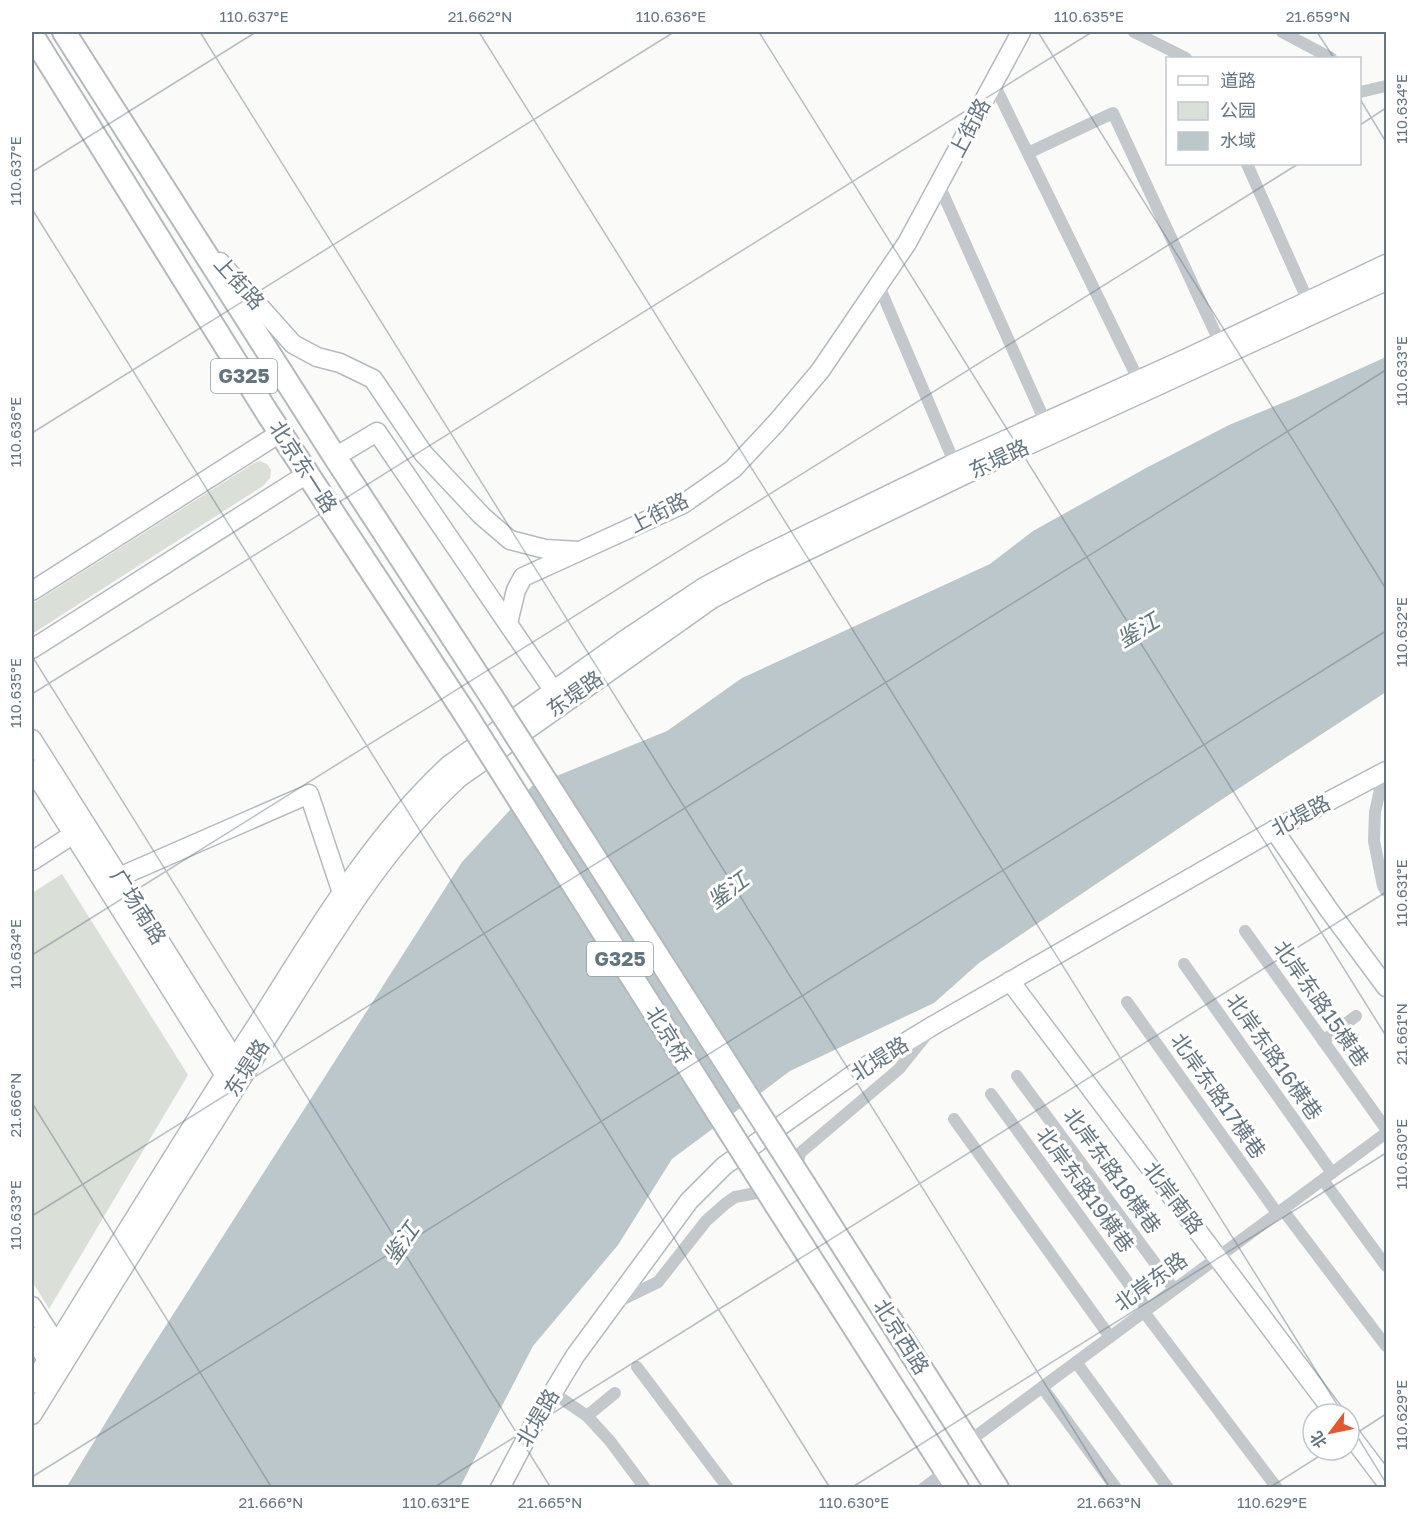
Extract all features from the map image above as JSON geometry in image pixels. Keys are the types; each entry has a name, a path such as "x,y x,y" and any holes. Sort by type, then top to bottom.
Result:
{"highway":[{"name":"北京东一路","path":"64,32 335,457 491,696"},
{"name":"北京东一路","path":"32,35 280,433 464,712"},
{"name":"北京桥","path":"491,696 800,1179"},
{"name":"北京桥","path":"464,712 772,1199"},
{"name":"北京西路","path":"800,1179 997,1488"},
{"name":"北京西路","path":"772,1199 952,1479"}],"main road":[{"name":"上街路","path":"190,230 293,344 317,357 340,363 373,379 423,453 482,516 510,540 545,549 580,551 683,504 732,469 776,423 820,371 907,243 1021,32"},
{"name":"东堤路","path":"1048,428 1138,379 1220,343 1386,264"},
{"name":"东堤路","path":"234,1074 405,832 437,798 558,697 704,586 754,560 1048,428 1386,281"},
{"path":"335,457 377,432 558,697"},
{"path":"32,591 280,433"},
{"path":"32,649 307,474"},
{"path":"508,623 516,590 523,577 580,551"},
{"name":"东堤路","path":"32,1415 51,1367 234,1074 342,893 393,822 425,787 467,751 558,697"},
{"name":"广场南路","path":"32,739 80,830 234,1074"},
{"name":"广场南路","path":"32,769 119,877 234,1074"},
{"name":"北堤路","path":"500,1488 552,1392 689,1201 724,1166 855,1073 934,1025 1274,830 1385,771"},
{"path":"119,877 309,794 342,893"},
{"path":"32,861 80,830"},
{"path":"1274,830 1386,987"},
{"name":"北岸南路","path":"1010,981 1326,1402"},
{"path":"32,1306 61,1352"},
{"path":"32,1336 51,1367"},
{"name":"东堤路","path":"32,1384 51,1367"},
{"path":"1361,1450 1381,1479"}],"street":[{"path":"1134,32 1184,57"},
{"path":"1282,32 1330,57"},
{"path":"994,84 1138,379"},
{"path":"1362,91 1386,86"},
{"path":"1028,153 1113,113 1220,343"},
{"path":"1247,165 1308,301"},
{"path":"939,185 1048,428"},
{"path":"879,286 958,470"},
{"path":"1385,771 1375,813 1374,841 1386,891"},
{"name":"北岸东路15横巷","path":"1245,931 1386,1131"},
{"name":"北岸东路16横巷","path":"1184,964 1386,1266"},
{"name":"北岸东路17横巷","path":"1127,1002 1280,1211 1386,1346"},
{"path":"1323,1041 1356,1016"},
{"path":"800,1179 800,1154 899,1069 934,1025"},
{"name":"北岸东路18横巷","path":"1017,1076 1174,1290"},
{"name":"北岸东路19横巷","path":"991,1094 1146,1311 1277,1488"},
{"path":"954,1119 1110,1337"},
{"name":"北岸东路","path":"968,1442 1328,1177 1386,1131"},
{"path":"614,1303 658,1282 706,1221 735,1197 772,1199"},
{"path":"1076,1362 1168,1488"},
{"path":"637,1367 728,1488"},
{"path":"1042,1387 1116,1488"},
{"path":"552,1392 587,1416 610,1441 645,1488"},
{"path":"587,1416 615,1393"},
{"path":"924,1488 952,1479"}],"green space":[{"path":"259,461 267,464 271,470 270,478 263,486 32,634 32,604"},
{"path":"62,874 188,1075 49,1309 32,1281 32,893"}],"water":[{"name":"鉴江","path":"1386,357 1386,692 979,963 934,1003 790,1071 672,1159 618,1245 533,1346 460,1487 66,1488 135,1374 462,862 532,786 667,731 742,678 990,564 1033,531 1229,425"}]}
